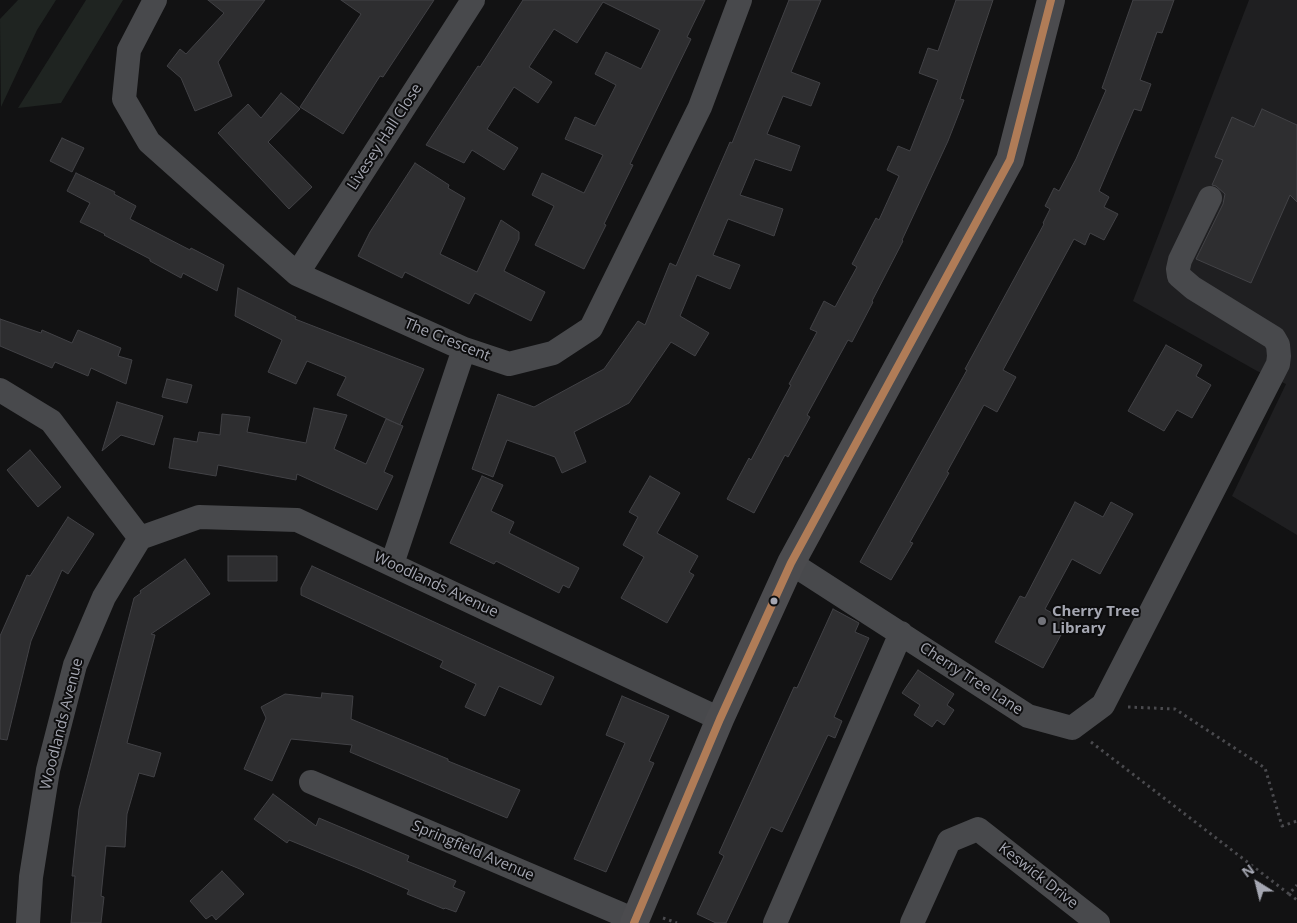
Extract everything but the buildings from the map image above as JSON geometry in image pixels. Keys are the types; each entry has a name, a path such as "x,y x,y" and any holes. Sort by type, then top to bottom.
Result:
{"main road":[{"path":"635,921 720,719 791,563 1010,160 1051,0"}],"street":[{"name":"The Crescent","path":"155,0 128,50 124,99 149,142 297,274 464,350 509,364 553,353 591,328 700,107 740,0"},
{"name":"Livesey Hall Close","path":"297,274 473,0"},
{"path":"1072,728 1103,705 1278,364 1278,345 1274,338 1193,288 1179,276 1180,260 1210,198"},
{"path":"392,564 464,350"},
{"path":"0,390 51,421 140,538"},
{"name":"Woodlands Avenue","path":"28,923 31,877 48,770 74,665 104,597 140,538 199,517 297,520 720,719"},
{"name":"Cherry Tree Lane","path":"791,563 1028,716 1072,728"},
{"path":"775,923 901,633"},
{"name":"Springfield Avenue","path":"312,782 635,921"},
{"name":"Keswick Drive","path":"912,923 949,841 978,829 1098,923"}],"path":[{"path":"1103,705 1175,709 1265,768 1282,826 1297,821"},
{"path":"1072,728 1297,900"},
{"path":"1289,894 1297,885"},
{"path":"670,920 676,923"}],"shaded area":[{"path":"18,0 56,0 37,30 1,107 0,19"},
{"path":"86,0 123,0 61,103 18,108"},
{"path":"1249,0 1297,0 1297,535 1232,496 1286,384 1257,371 1133,301"}],"transit line":[{"path":"634,923 720,719 791,563 1010,160 1051,0"}],"place":[{"name":"Cherry Tree Library","path":"1042,621"}]}
